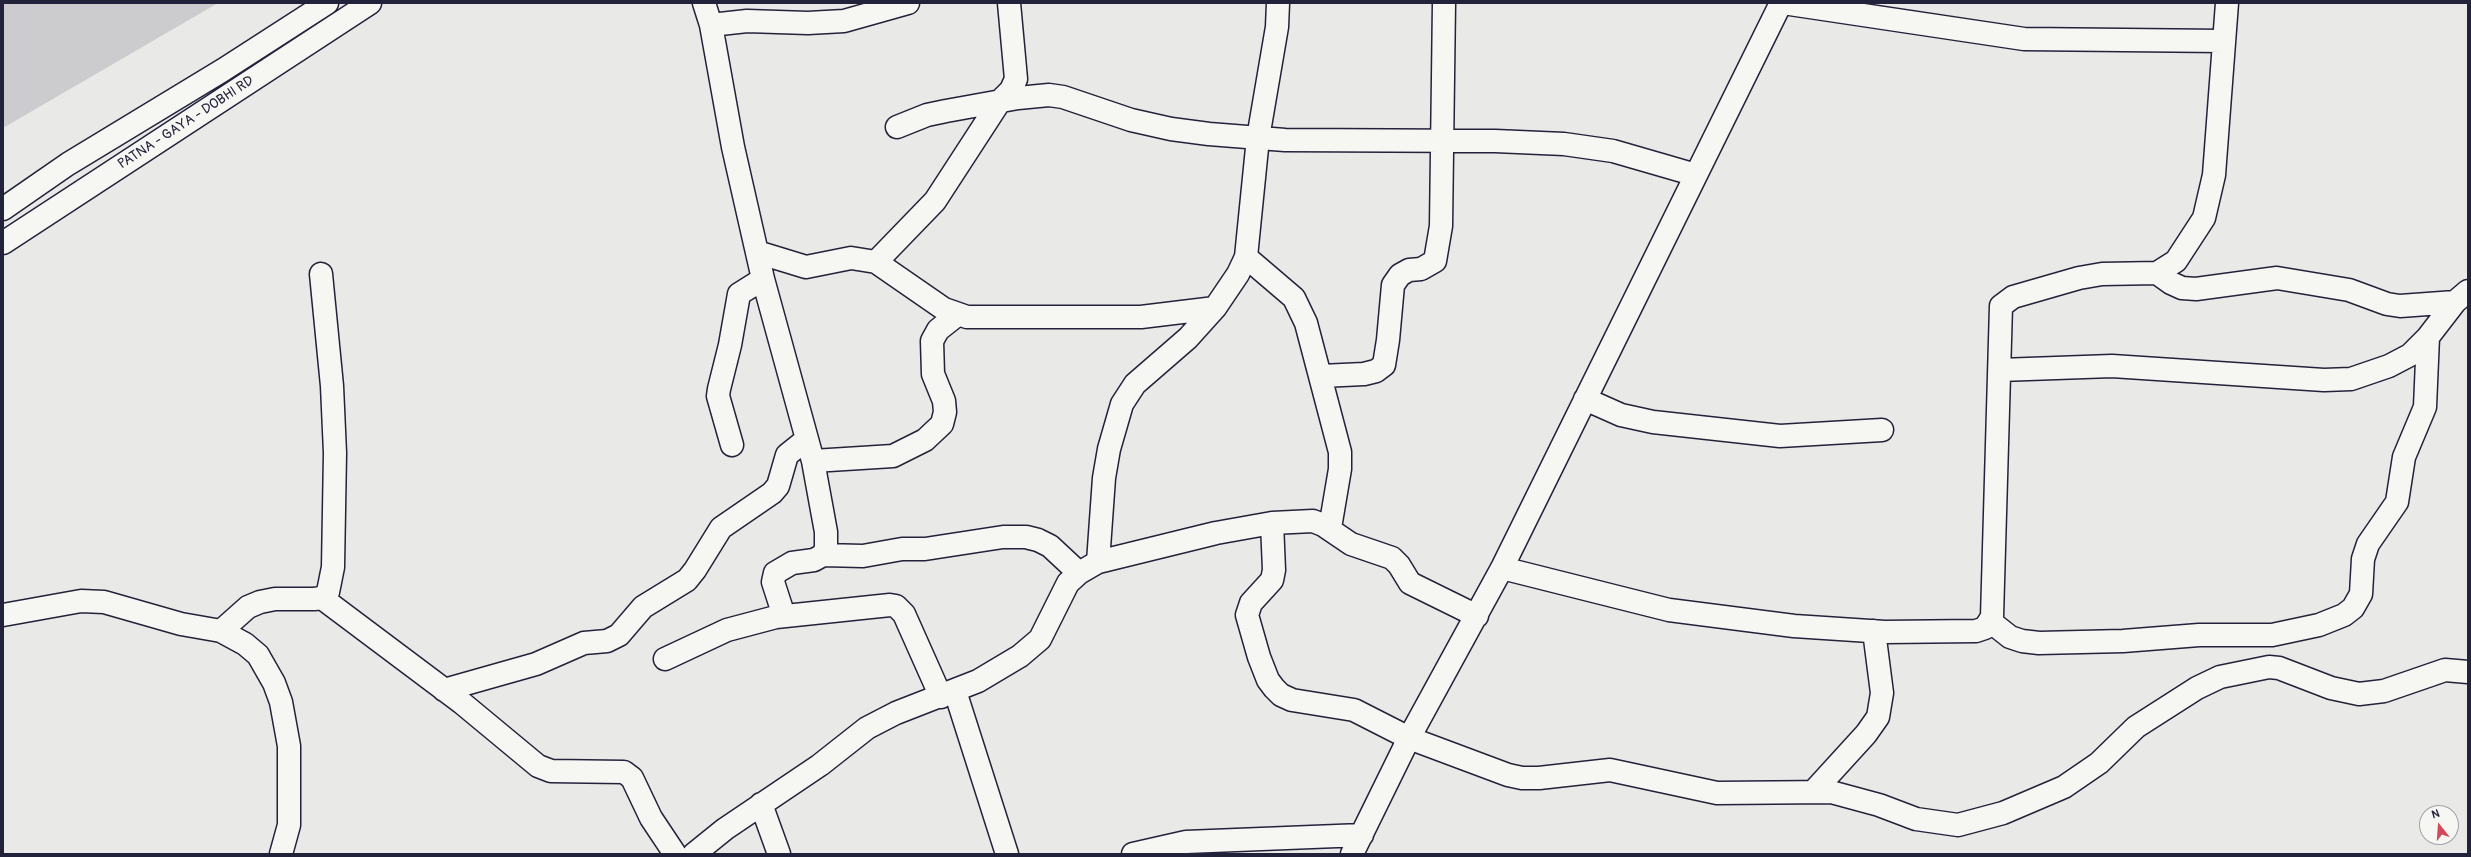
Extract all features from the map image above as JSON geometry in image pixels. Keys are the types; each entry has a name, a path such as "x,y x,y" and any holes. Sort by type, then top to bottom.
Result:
{"street":[{"name":"PATNA - GAYA - DOBHI RD","path":"3,209 68,164 223,70 326,3"},
{"name":"PATNA - GAYA - DOBHI RD","path":"3,243 370,3"},
{"path":"704,3 711,25 733,147 763,279 813,461 826,532 826,548 823,555"},
{"path":"711,25 747,21 808,23 844,21 908,3"},
{"path":"876,262 940,196 1000,101 1011,90 1016,80 1017,69 1009,3"},
{"path":"1098,562 1104,478 1109,449 1122,404 1135,384 1188,338 1215,308 1246,258 1258,138 1277,27 1278,3"},
{"path":"1321,376 1364,374 1376,371 1384,365 1393,285 1400,275 1409,270 1421,269 1435,261 1439,247 1441,226 1444,3"},
{"path":"1352,854 1409,738 1502,568 1782,3 2024,39 2223,41"},
{"path":"1502,568 1669,610 1794,626 1874,631 1976,631 1985,628 1990,622 2000,370 2000,310 2004,302 2008,299 2091,276 2158,273 2176,261 2197,230 2208,205 2214,169 2226,3"},
{"path":"897,127 928,115 1000,101 1038,96 1063,97 1131,120 1171,129 1258,138 1330,141 1495,140 1588,146 1696,175"},
{"path":"757,252 806,267 851,258 876,262 944,309 957,315 980,317 1141,317 1215,308"},
{"path":"1246,258 1294,298 1306,323 1340,452 1340,469 1330,528"},
{"path":"2158,273 2171,283 2182,288 2196,289 2277,278 2349,290 2387,304 2400,306 2462,296"},
{"path":"321,274 331,379 335,453 333,567 328,592 322,598"},
{"path":"732,445 718,396 719,389 730,346 739,294 763,279"},
{"path":"2000,370 2112,366 2340,380 2368,374 2389,366 2410,355 2428,337 2462,296"},
{"path":"813,461 894,456 925,440 942,424 945,412 944,401 933,374 932,341 938,330 957,315"},
{"path":"1990,622 2010,637 2022,641 2039,643 2123,642 2199,635 2272,635 2319,625 2344,615 2353,608 2361,594 2363,559 2368,544 2398,502 2404,457 2425,407 2428,337"},
{"path":"1585,399 1636,419 1780,436 1882,430"},
{"path":"444,690 536,664 584,642 607,641 619,635 644,607 687,580 695,570 721,528 772,493 778,486 787,454 807,439"},
{"path":"694,854 725,829 820,765 867,728 896,713 948,694 996,671 1032,647 1048,625 1068,583 1079,573 1098,562 1178,541 1272,523 1313,521 1330,528 1351,544 1392,558 1399,565 1410,583 1477,616"},
{"path":"1272,523 1274,570 1272,580 1251,603 1247,615 1253,640 1268,680 1281,695 1292,700 1354,710 1409,738 1508,775 1522,778 1539,778 1610,770 1717,793 1814,791 1851,797 1916,820 1958,825 2003,813 2064,787 2099,763 2136,726 2198,688 2220,677 2269,666 2279,668 2336,690 2359,694 2384,691 2445,670 2468,672"},
{"path":"784,616 773,582 775,573 792,563 814,560 823,555 863,556 902,549 926,549 1003,537 1026,536 1050,546 1079,573"},
{"path":"221,632 243,612 260,602 275,599 322,598 444,690 538,766 551,771 624,772 632,778 650,818 675,854"},
{"path":"3,615 92,601 104,602 181,624 233,636 258,655 274,683 281,702 291,772 289,825 281,854"},
{"path":"665,659 727,630 784,616 890,605 896,606 904,614 948,694 1006,854"},
{"path":"1814,791 1866,734 1878,717 1882,693 1874,631"},
{"path":"761,804 779,854"},
{"path":"1133,854 1186,842 1362,835"}],"shaded area":[{"path":"3,3 218,3 3,128"}]}
